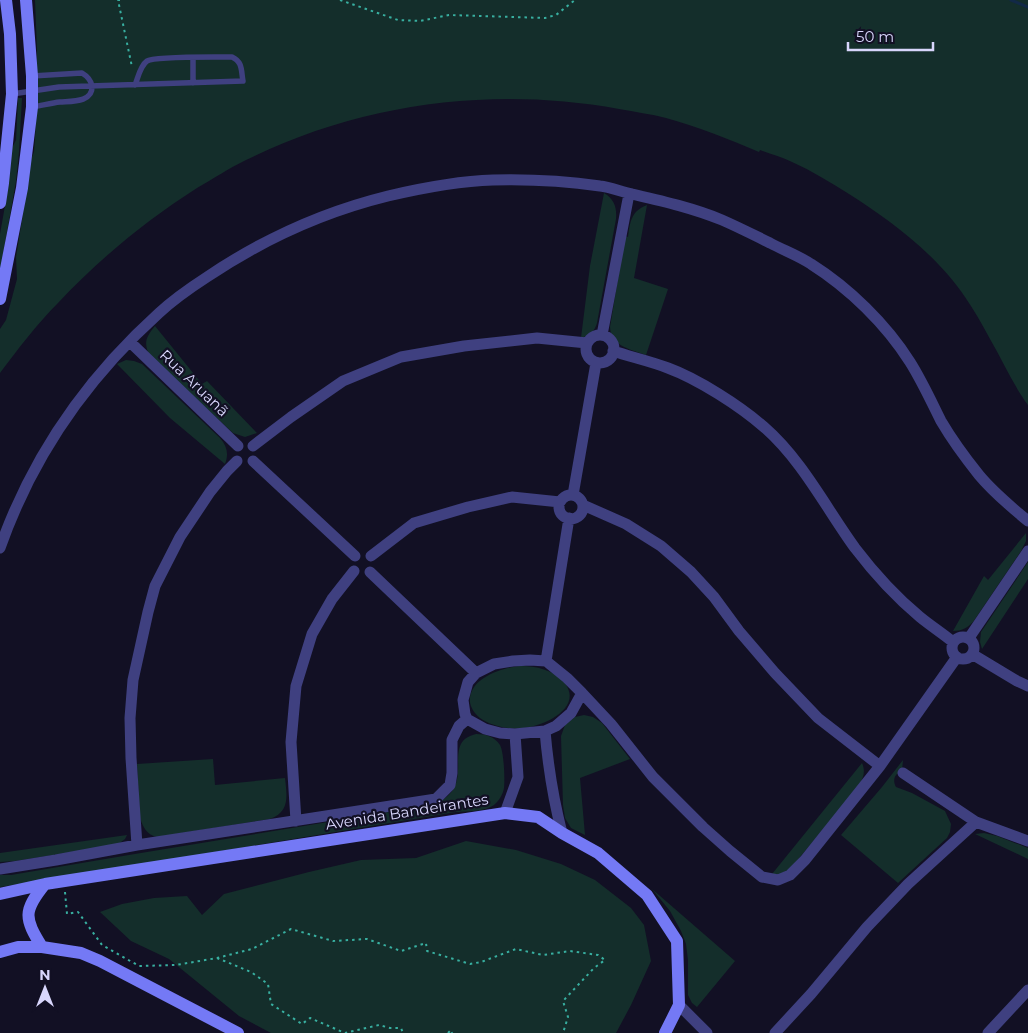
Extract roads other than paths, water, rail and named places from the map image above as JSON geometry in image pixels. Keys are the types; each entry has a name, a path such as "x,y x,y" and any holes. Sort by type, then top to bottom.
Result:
{"street":[{"path":"0,203 12,94 10,34 6,0"},
{"path":"0,300 22,188 32,107 33,91 26,0"},
{"path":"0,548 30,478 59,428 93,381 167,306 242,255 318,218 359,203 417,189 491,180 552,181 604,186 658,200 720,219 810,263 852,295 883,325 908,359 928,392 943,424 981,477 1028,521"},
{"path":"602,335 629,194"},
{"path":"602,335 611,342 614,351 608,360 596,363 587,356 587,343 593,337 602,335"},
{"path":"253,446 343,381 401,357 464,346 537,338 587,343"},
{"name":"Rua Aruanã","path":"130,342 238,446"},
{"path":"614,351 668,368 694,380 728,401 764,427 790,453 856,548 881,579 920,617 954,642"},
{"path":"573,495 596,363"},
{"path":"246,443 253,446 256,454 253,461 245,464 237,461 234,453 238,446 246,443"},
{"path":"136,845 130,758 130,718 133,680 148,612 156,586 180,537 210,492 237,461"},
{"path":"253,461 355,556"},
{"path":"573,495 580,498 583,505 582,511 575,518 569,518 564,516 559,507 560,502 565,497 573,495"},
{"path":"371,556 414,523 459,510 512,497 560,502"},
{"path":"583,505 626,524 661,546 690,572 714,598 775,674 818,718 880,766"},
{"path":"546,661 569,518"},
{"path":"969,638 1028,551"},
{"path":"363,553 371,556 374,565 370,572 361,575 354,571 351,562 355,556 363,553"},
{"path":"296,821 292,742 296,686 312,634 332,599 354,571"},
{"path":"370,572 476,672"},
{"path":"960,637 969,638 974,646 972,654 965,659 956,657 952,650 954,642 960,637"},
{"path":"972,654 1028,686"},
{"path":"582,693 571,713 556,726 545,731 515,734 485,729 467,719 463,700 468,682 476,672 494,664 513,661 546,661 582,693 611,724 653,777 710,833 762,877 778,880 790,874 806,860 880,766 956,657"},
{"path":"0,869 136,845 436,799 450,785 452,740 459,726 467,719"},
{"path":"545,731 554,804 562,833"},
{"path":"505,813 518,778 515,734"},
{"path":"903,773 976,822 1028,841"},
{"name":"Avenida Bandeirantes","path":"0,894 45,884 505,813 538,817 598,854 647,895 677,941 679,1005 666,1033"},
{"path":"775,1033 811,994 867,927 908,884 976,822"},
{"path":"42,946 31,930 29,909 33,899 45,884"},
{"path":"0,952 42,946 81,953 238,1033"},
{"path":"988,1033 1028,990"},
{"path":"679,1005 707,1033"}],"lane":[{"path":"12,94 59,87 135,85 243,81 240,63 232,57 163,58 148,60 143,64 135,85"},
{"path":"193,58 193,83"},
{"path":"32,76 82,73 87,76 92,86 85,99 32,107"}],"waterway":[{"path":"1011,0 1028,7"}]}
